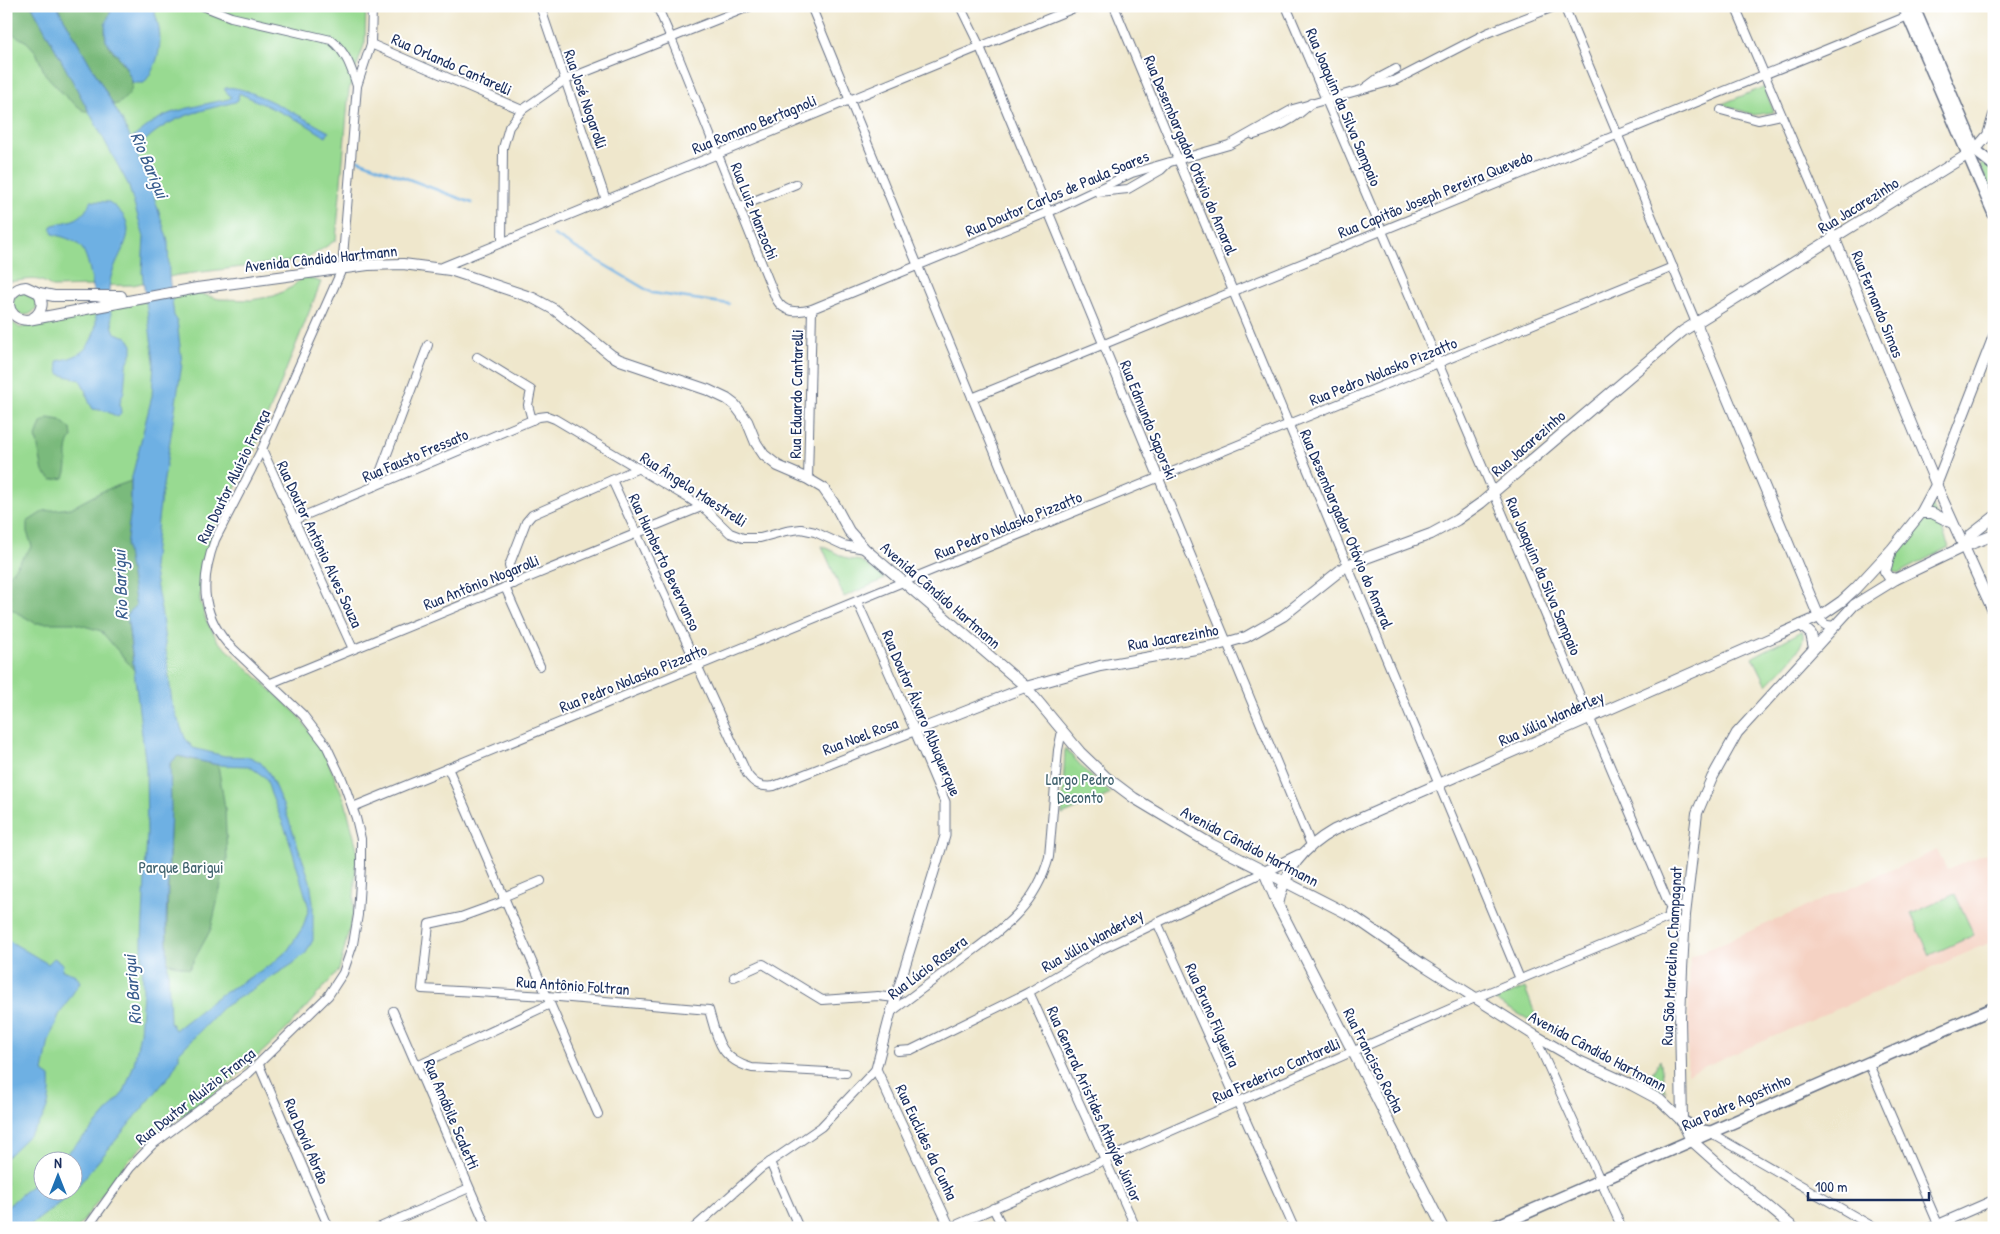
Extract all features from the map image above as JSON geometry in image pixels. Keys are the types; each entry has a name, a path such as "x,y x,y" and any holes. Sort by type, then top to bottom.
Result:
{"main road":[{"path":"1908,10 1972,152 1994,214"},
{"name":"Rua Jacarezinho","path":"1026,687 1121,662 1227,643 1246,637 1271,624 1348,566 1443,528 1470,511 1493,492 1674,337 1972,152 1988,135 1994,115"},
{"path":"1972,152 1994,166"},
{"name":"Rua Fernando Simas","path":"1834,237 1936,485 1994,613"},
{"name":"Avenida Cândido Hartmann","path":"39,293 54,296 87,296 115,299 142,297 342,269 394,264 440,268 467,275 533,298 555,310 607,352 620,360 708,390 727,399 742,413 764,455 778,466 823,488 849,530 865,549 1026,687 1094,766 1134,798 1186,830 1354,917 1422,964 1534,1035 1579,1061 1648,1093 1670,1108 1682,1121"},
{"path":"26,287 39,293 42,307 33,318 23,320 8,309 11,290 26,287"},
{"name":"Avenida Cândido Hartmann","path":"33,318 115,299"},
{"path":"1696,323 1818,618 1842,601 1892,549 1921,513 1936,485 1949,454 1994,336"},
{"path":"1925,458 1937,460 1949,454"},
{"path":"1921,513 1938,515 1953,524"},
{"path":"1963,547 1971,535 1994,517"},
{"path":"1892,549 1885,571 1889,578 1896,579 1963,547 1994,535"},
{"name":"Rua São Marcelino Champagnat","path":"1691,1140 1682,1121 1680,1017 1685,915 1697,813 1712,778 1737,733 1854,605 1896,579"},
{"name":"Rua Júlia Wanderley","path":"1284,882 1301,855 1310,845 1349,822 1818,618"},
{"path":"1801,625 1810,634 1814,648"},
{"name":"Rua Júlia Wanderley","path":"1264,872 1301,855"},
{"name":"Rua Francisco Rocha","path":"1264,872 1278,905 1443,1228"},
{"path":"1278,905 1284,882"},
{"name":"Rua Padre Agostinho","path":"1492,1228 1994,1008"},
{"path":"1682,1121 1697,1130 1709,1132"},
{"path":"1691,1140 1794,1228"}],"street":[{"path":"203,6 231,17 331,40 348,61 357,86"},
{"name":"Rua Doutor Aluízio França","path":"87,1228 130,1168 152,1145 259,1064 328,996 340,979 349,959 357,923 361,865 359,828 353,807 326,745 303,715 227,643 217,631 210,619 206,594 208,567 215,540 262,450 342,269 357,86 371,44 372,6"},
{"name":"Rua José Nogarolli","path":"540,6 606,200"},
{"name":"Rua Luiz Manzochi","path":"657,6 776,299 788,311"},
{"path":"502,242 503,148 509,127 522,110 565,80 751,6"},
{"path":"811,6 1027,532"},
{"name":"Rua Edmundo Saporski","path":"960,6 980,47 1049,212 1310,845"},
{"name":"Rua Romano Bertagnoli","path":"440,268 1079,6"},
{"name":"Rua Desembargador Otávio do Amaral","path":"1114,6 1520,979"},
{"name":"Rua Joaquim da Silva Sampaio","path":"1286,6 1670,913"},
{"name":"Rua Doutor Carlos de Paula Soares","path":"788,311 799,312 812,309 1049,212 1132,174 1241,140 1284,114 1311,103 1406,77 1487,33 1556,6"},
{"path":"1564,6 1696,323"},
{"name":"Rua Fernando Simas","path":"1735,6 1834,237"},
{"name":"Rua Capitão Joseph Pereira Quevedo","path":"972,398 1764,75 1908,10"},
{"name":"Rua Orlando Cantarelli","path":"371,44 522,110"},
{"path":"1364,89 1376,79 1396,69"},
{"path":"1721,110 1758,120 1781,115"},
{"path":"1096,192 1128,189 1161,170 1169,162"},
{"path":"739,207 796,184"},
{"name":"Rua Pedro Nolasko Pizzatto","path":"353,807 1673,268"},
{"name":"Rua Eduardo Cantarelli","path":"808,479 812,309"},
{"path":"375,486 428,345"},
{"path":"477,357 531,390 528,405 532,420"},
{"name":"Rua Fausto Fressato","path":"294,520 532,420 547,416"},
{"name":"Rua Ângelo Maestrelli","path":"547,416 555,418 701,507 730,533 743,538 760,538 801,529 815,532 843,545 865,549"},
{"name":"Rua Doutor Antônio Alves Souza","path":"262,450 353,649"},
{"path":"514,584 509,566 528,519 532,515 638,468"},
{"name":"Rua Humberto Bevervanso","path":"612,480 747,774 751,780 761,787"},
{"name":"Rua Antônio Nogarolli","path":"271,684 701,507"},
{"path":"505,587 540,666"},
{"name":"Rua Doutor Álvaro Albuquerque","path":"858,601 945,802 946,825 942,849 891,1012"},
{"path":"1818,618 1827,626 1834,626"},
{"name":"Rua Noel Rosa","path":"761,787 774,786 1026,687"},
{"name":"Rua Lúcio Rasera","path":"694,1228 747,1179 821,1127 876,1069 891,1012 1011,922 1034,894 1049,857 1058,750 1062,731"},
{"path":"448,768 598,1114"},
{"name":"Rua Júlia Wanderley","path":"898,1051 911,1050 1029,992 1100,950 1264,872"},
{"path":"504,899 541,881"},
{"name":"Rua Antônio Foltran","path":"504,899 461,916 429,924 422,989 546,996 709,1010 721,1048 735,1062 752,1068 846,1072"},
{"path":"1675,906 1684,910 1685,915 1678,922 1673,921 1670,913 1675,906"},
{"name":"Rua Frederico Cantarelli","path":"950,1228 1670,913"},
{"name":"Rua Bruno Filgueira","path":"1157,922 1294,1228"},
{"path":"734,977 763,964 822,1000 878,996 895,998"},
{"name":"Rua General Aristides Athaýde Júnior","path":"1029,992 1136,1228"},
{"path":"416,1066 550,1004"},
{"name":"Rua Amábile Scaletti","path":"393,1011 487,1228"},
{"path":"1534,1035 1622,1228"},
{"path":"1868,1062 1934,1226 1994,1200"},
{"name":"Rua David Abrão","path":"259,1064 329,1228"},
{"name":"Rua Euclides da Cunha","path":"876,1069 950,1228"},
{"path":"1709,1132 1876,1228"},
{"path":"770,1162 799,1228"},
{"path":"378,1228 469,1188"},
{"path":"993,1208 1003,1228"},
{"path":"1987,1228 1994,1225"}],"shaded area":[{"path":"1937,850 1947,870 1994,850 1994,941 1687,1074 1690,957"}],"green space":[{"path":"6,6 366,6 365,42 349,90 336,240 307,259 178,275 133,285 52,287 35,279 6,281"},
{"path":"6,6 32,6 89,111 84,111 66,97 45,74 36,52 27,42 6,30"},
{"path":"57,6 113,6 105,30 106,40 130,75 132,82 131,90 121,102 113,105"},
{"path":"1764,87 1774,112 1754,115 1722,104"},
{"path":"1984,163 1994,172 1994,198 1980,166"},
{"name":"Parque Barigui","path":"303,276 321,282 251,458 213,531 202,570 200,599 206,620 218,641 298,715 324,752 345,801 357,849 353,914 339,970 287,1029 229,1083 150,1139 124,1165 78,1228 6,1228 6,318 20,328 73,314 194,292 219,299 251,300 274,296 292,287"},
{"path":"25,291 30,292 36,298 36,308 30,314 25,315 20,314 14,308 13,303 14,298 20,292"},
{"path":"48,418 60,420 71,429 72,437 67,452 67,467 64,478 52,480 43,472 36,437 41,423"},
{"path":"131,481 136,606 127,615 134,670 101,631 74,623 35,623 6,606 6,579 32,546 27,532 27,522 44,511 71,508 103,491"},
{"path":"1932,504 1949,547 1899,573 1893,571 1891,567 1895,556 1917,531"},
{"path":"822,546 848,559 861,561 885,579 844,597"},
{"path":"1802,631 1803,637 1797,651 1785,667 1767,685 1753,657"},
{"name":"Largo Pedro Deconto","path":"1065,748 1092,778 1111,794 1062,815"},
{"path":"178,756 218,765 225,808 227,859 211,929 189,969 167,962 170,763"},
{"path":"1955,894 1974,935 1930,955 1911,914"},
{"path":"1525,988 1540,1026 1494,1000"},
{"path":"1660,1060 1666,1092 1646,1083"}],"water":[{"path":"32,6 57,6 131,139 165,115 229,99 231,97 224,89 232,88 259,96 329,132 326,137 302,122 239,93 238,100 235,102 193,113 168,124 146,140 136,151 151,187 168,241 169,276 182,364 159,511 153,566 162,616 172,704 185,738 193,748 224,756 250,757 260,762 269,773 286,812 310,881 313,903 313,940 306,953 291,965 222,1008 179,1053 179,1059 170,1075 82,1181 82,1152 68,1152 92,1129 124,1092 134,1064 140,1033 143,993 142,941 147,834 146,767 127,614 136,606 126,546 131,509 131,481 152,396 154,361 142,272 144,237 128,184","holes":["178,756 218,765 249,766 266,778 288,836 309,908 303,927 288,950 272,964 217,997 175,1030 170,1022 166,921 171,808 170,763"]},
{"path":"113,6 152,6 160,36 160,46 155,65 144,83 133,83 124,63 106,41 105,25"},
{"path":"91,201 109,202 120,212 126,221 128,230 109,286 113,328 115,333 127,337 132,345 132,352 126,366 124,391 120,402 121,414 118,417 106,411 93,409 80,380 59,374 57,361 75,356 87,346 95,328 96,314 92,282 85,253 78,244 53,234 51,229 53,225 76,219 88,208"},
{"path":"6,939 48,964 54,958 63,964 62,970 76,975 80,982 59,1015 49,1040 43,1072 50,1077 50,1092 45,1114 33,1131 6,1158"},
{"path":"32,1185 32,1202 61,1202 27,1228 6,1228 6,1208"}],"waterway":[{"path":"358,160 472,203"},
{"path":"554,235 652,293 729,304"}],"water label":[{"name":"Rio Barigui","path":"150,165"},
{"name":"Rio Barigui","path":"120,585"},
{"name":"Rio Barigui","path":"132,990"}]}
